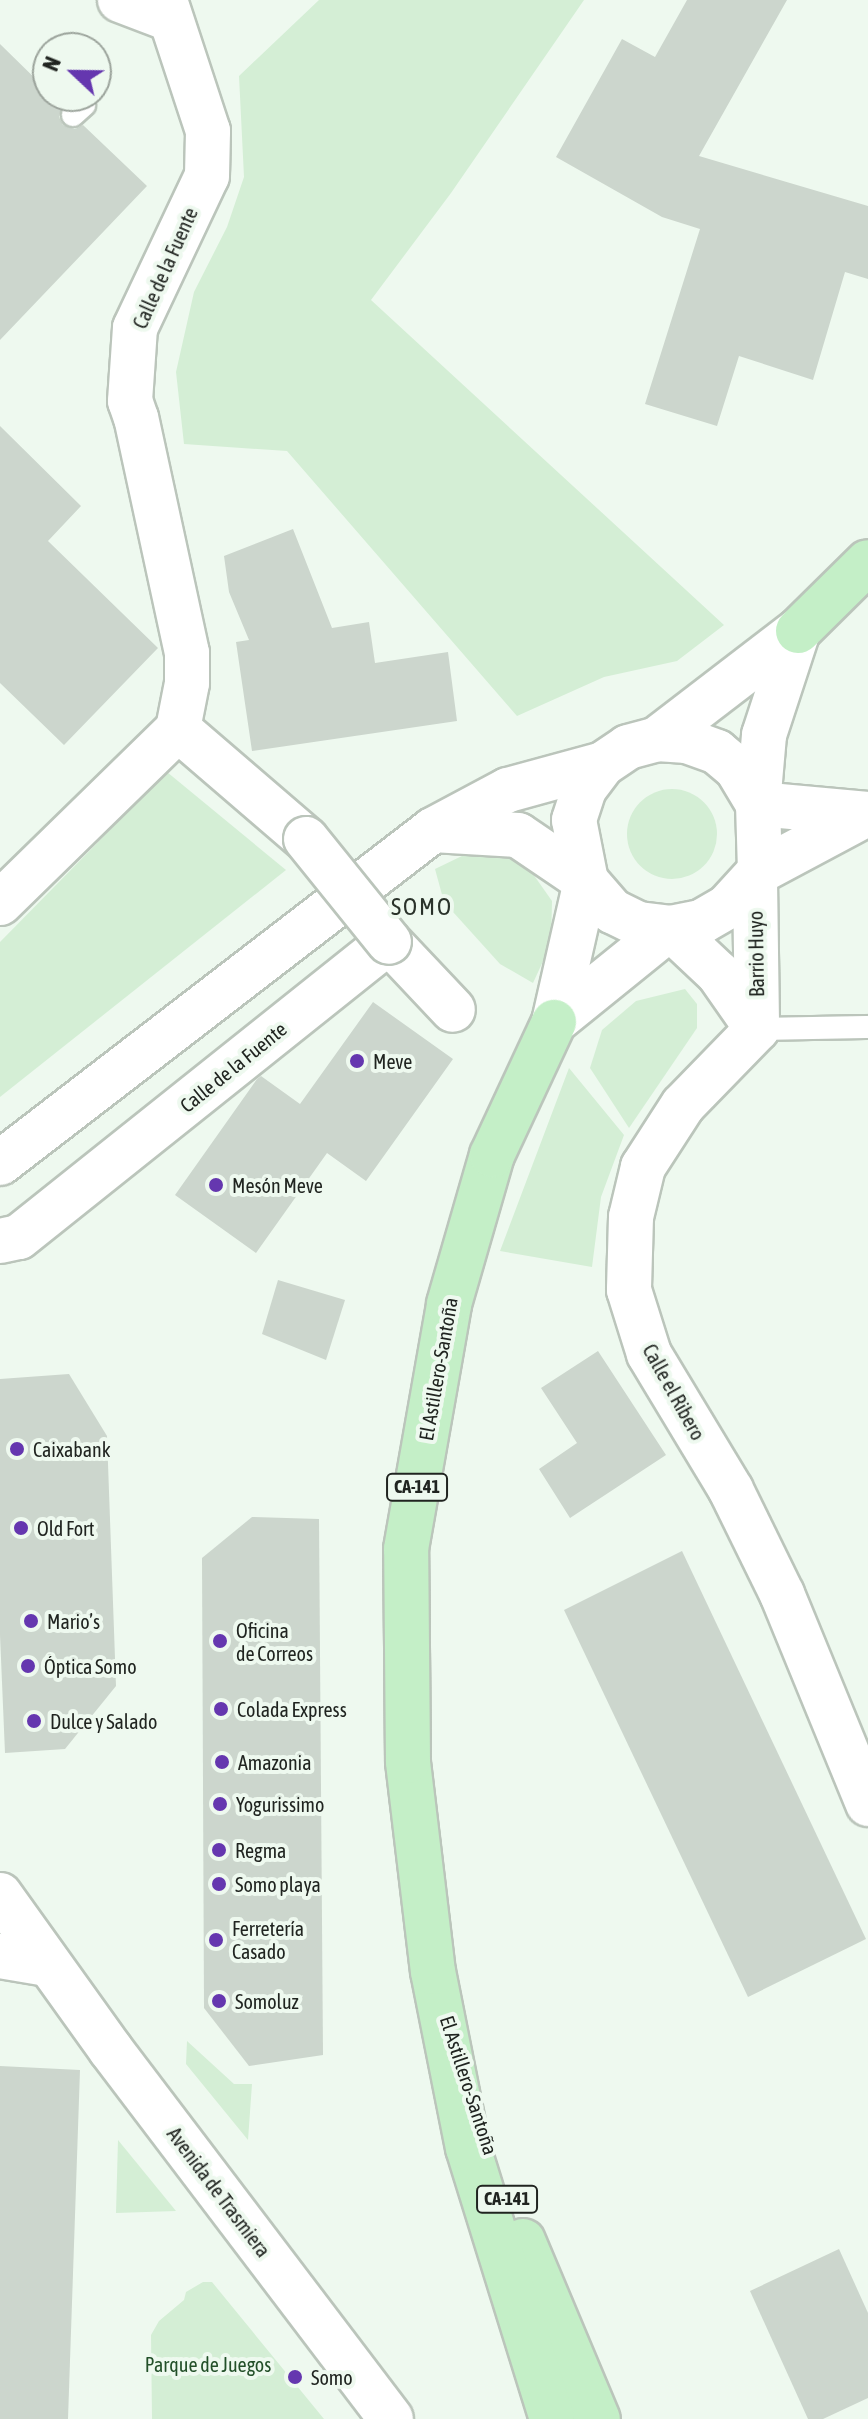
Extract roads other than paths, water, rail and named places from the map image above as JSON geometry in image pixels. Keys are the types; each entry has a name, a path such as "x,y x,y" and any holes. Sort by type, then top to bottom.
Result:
{"main road":[{"path":"831,609 868,562"},
{"name":"El Astillero-Santoña","path":"552,2419 468,2148 433,1972 408,1761 406,1549 449,1304 492,1155 554,1022"},
{"name":"El Astillero-Santoña","path":"433,1972 490,2152 540,2284 598,2419"}],"street":[{"path":"120,0 167,9"},
{"name":"Calle de la Fuente","path":"167,9 208,131 207,176 135,328 130,401 187,653 187,683 178,729"},
{"path":"657,739 831,609"},
{"path":"758,875 758,804 764,735 831,609"},
{"path":"0,903 178,729 306,839 389,942 453,1010"},
{"path":"554,1022 586,881 574,820 584,789 603,764 628,747 657,739 687,741 717,752 737,769 758,804"},
{"path":"0,1163 433,830 508,790 603,764"},
{"path":"758,804 868,814"},
{"path":"433,830 518,835 586,881 612,911 639,924 670,928 701,922 727,907 758,875 868,814"},
{"name":"Barrio Huyo","path":"757,1029 758,875"},
{"path":"554,1022 670,928"},
{"path":"670,928 718,973 757,1029"},
{"name":"Calle de la Fuente","path":"0,1241 19,1237 389,942"},
{"name":"Calle el Ribero","path":"757,1029 683,1105 643,1167 631,1217 629,1290 649,1354 731,1490 782,1594 868,1804"},
{"name":"Avenida de Trasmiera","path":"5,1924 47,1964 391,2419"}],"lane":[{"path":"757,1029 868,1027"}],"place":[{"name":"Meve","path":"357,1061"},
{"name":"Mesón Meve","path":"216,1185"},
{"name":"Caixabank","path":"17,1449"},
{"name":"Old Fort","path":"21,1528"},
{"name":"Mario’s","path":"31,1621"},
{"name":"Oficina de Correos","path":"220,1641"},
{"name":"Óptica Somo","path":"28,1666"},
{"name":"Colada Express","path":"221,1709"},
{"name":"Dulce y Salado","path":"34,1721"},
{"name":"Amazonia","path":"222,1762"},
{"name":"Yogurissimo","path":"220,1804"},
{"name":"Regma","path":"219,1850"},
{"name":"Somo playa","path":"219,1884"},
{"name":"Ferretería Casado","path":"216,1940"},
{"name":"Somoluz","path":"219,2001"},
{"name":"Somo","path":"295,2377"}],"district":[{"name":"SOMO","path":"422,907"}],"park label":[{"name":"Parque de Juegos","path":"208,2364"}]}
